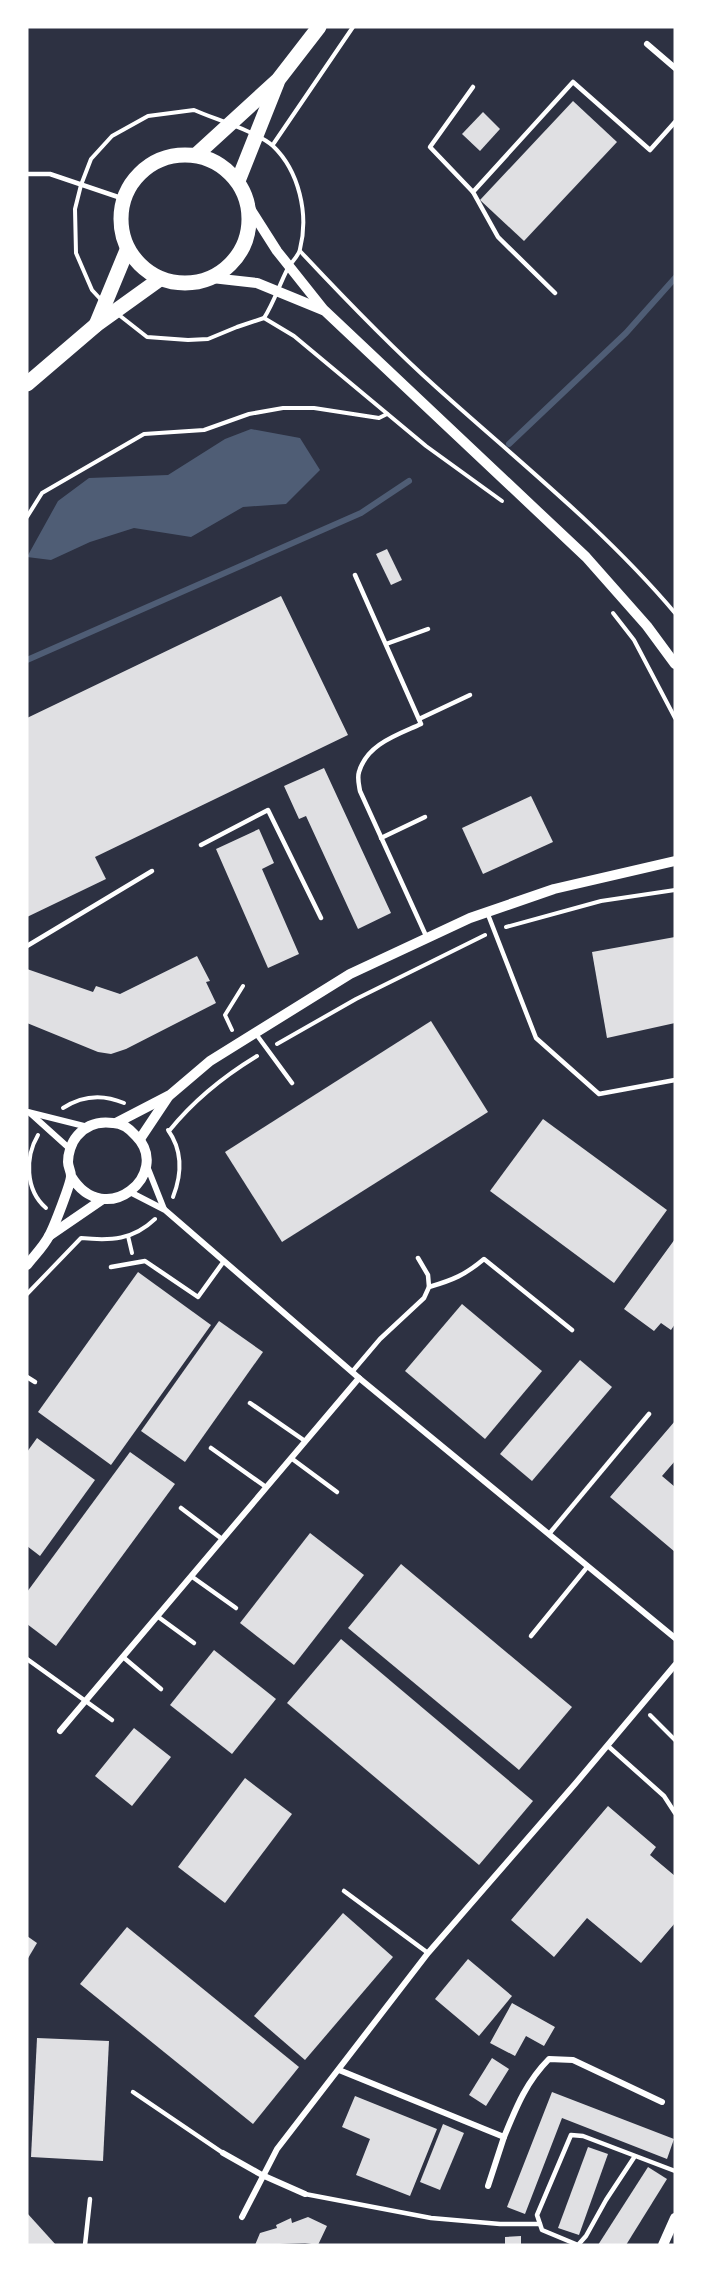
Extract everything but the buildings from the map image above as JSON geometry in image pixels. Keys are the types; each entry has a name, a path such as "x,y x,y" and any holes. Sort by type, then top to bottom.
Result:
{"main road":[{"path":"196,155 278,80 319,27"},
{"path":"238,181 278,80"},
{"path":"196,155 217,162 238,181 249,207 249,230 240,252 226,270 212,278 183,284 160,279 141,267 127,250 120,224 124,199 139,173 164,157 196,155"},
{"path":"96,325 127,250"},
{"path":"27,384 96,325 160,279"}],"street":[{"path":"647,44 675,68"},
{"path":"249,207 277,251 324,310 586,557 647,626 675,664"},
{"path":"212,278 257,284 324,310"},
{"path":"116,1123 170,1095 210,1061 350,974 487,912 554,889 675,861"},
{"path":"140,1139 170,1095"},
{"path":"28,1112 88,1126"},
{"path":"28,1112 70,1149"},
{"path":"100,1122 116,1123 128,1127 140,1139 145,1151 144,1175 130,1192 118,1198 103,1200 88,1195 71,1176 68,1162 70,1149 76,1137 88,1126 100,1122"},
{"path":"146,1162 165,1210"},
{"path":"49,1237 71,1176"},
{"path":"130,1192 165,1210 359,1378 675,1638"},
{"path":"27,1265 49,1237 103,1200"},
{"path":"60,1731 359,1378"},
{"path":"242,2217 277,2149 428,1953 608,1746 675,1665"},
{"path":"488,2186 504,2137 524,2090 535,2073 549,2059 573,2060 662,2102"},
{"path":"339,2070 504,2137"},
{"path":"223,2153 262,2175 305,2194"},
{"path":"663,2245 675,2218"}],"lane":[{"path":"473,192 573,82 650,150 675,122"},
{"path":"473,87 430,147 473,192 498,237 555,293"},
{"path":"27,174 50,174 124,199"},
{"path":"355,575 421,724 384,741 364,761 358,774 360,791 427,938"},
{"path":"386,644 428,628"},
{"path":"419,719 470,695"},
{"path":"201,845 268,810 321,918"},
{"path":"381,838 424,817"},
{"path":"27,946 152,871"},
{"path":"487,912 536,1038 599,1094 675,1080"},
{"path":"255,1031 292,1083"},
{"path":"352,1372 380,1339 424,1298 429,1287 428,1275 418,1258"},
{"path":"429,1287 452,1281 466,1274 484,1259 572,1330"},
{"path":"111,1267 145,1261 198,1297 224,1261"},
{"path":"27,1377 35,1382"},
{"path":"250,1403 305,1441"},
{"path":"549,1534 649,1414"},
{"path":"211,1448 266,1487"},
{"path":"291,1458 337,1492"},
{"path":"181,1508 222,1539"},
{"path":"531,1636 588,1566"},
{"path":"191,1576 236,1608"},
{"path":"157,1616 194,1643"},
{"path":"123,1657 161,1689"},
{"path":"27,1659 112,1720"},
{"path":"608,1746 664,1796 675,1812"},
{"path":"344,1891 428,1953"},
{"path":"133,2092 223,2153"},
{"path":"635,2156 586,2236 578,2245 542,2230 537,2215 571,2135 583,2136 675,2171"},
{"path":"305,2194 431,2218 500,2223 540,2223"},
{"path":"85,2245 90,2199"}],"path":[{"path":"353,27 270,144 289,165 298,183 302,222 299,253 435,386 613,546 675,613"},
{"path":"84,176 91,159 112,136 148,116 194,110 207,116"},
{"path":"77,199 75,209 76,253 92,290"},
{"path":"147,337 208,339 265,316 294,336 426,446 510,507"},
{"path":"27,517 42,494 144,435 204,430 249,414 283,408 314,408 379,418 387,414"},
{"path":"611,612 634,640 675,718"},
{"path":"275,1045 356,999 494,930 601,901 675,890"},
{"path":"238,1043 225,1015 243,986"},
{"path":"169,1131 185,1111 213,1086 252,1059"},
{"path":"164,1126 176,1142 180,1155 180,1174 174,1196"},
{"path":"27,1294 81,1238 113,1239 142,1231"},
{"path":"641,1705 675,1740"}],"water":[{"path":"251,429 300,438 320,470 286,504 243,507 191,537 134,528 90,542 51,560 27,557 58,501 89,478 168,475 225,439"}],"waterway":[{"path":"509,444 626,333 675,278"},
{"path":"27,660 361,513 409,481"}]}
